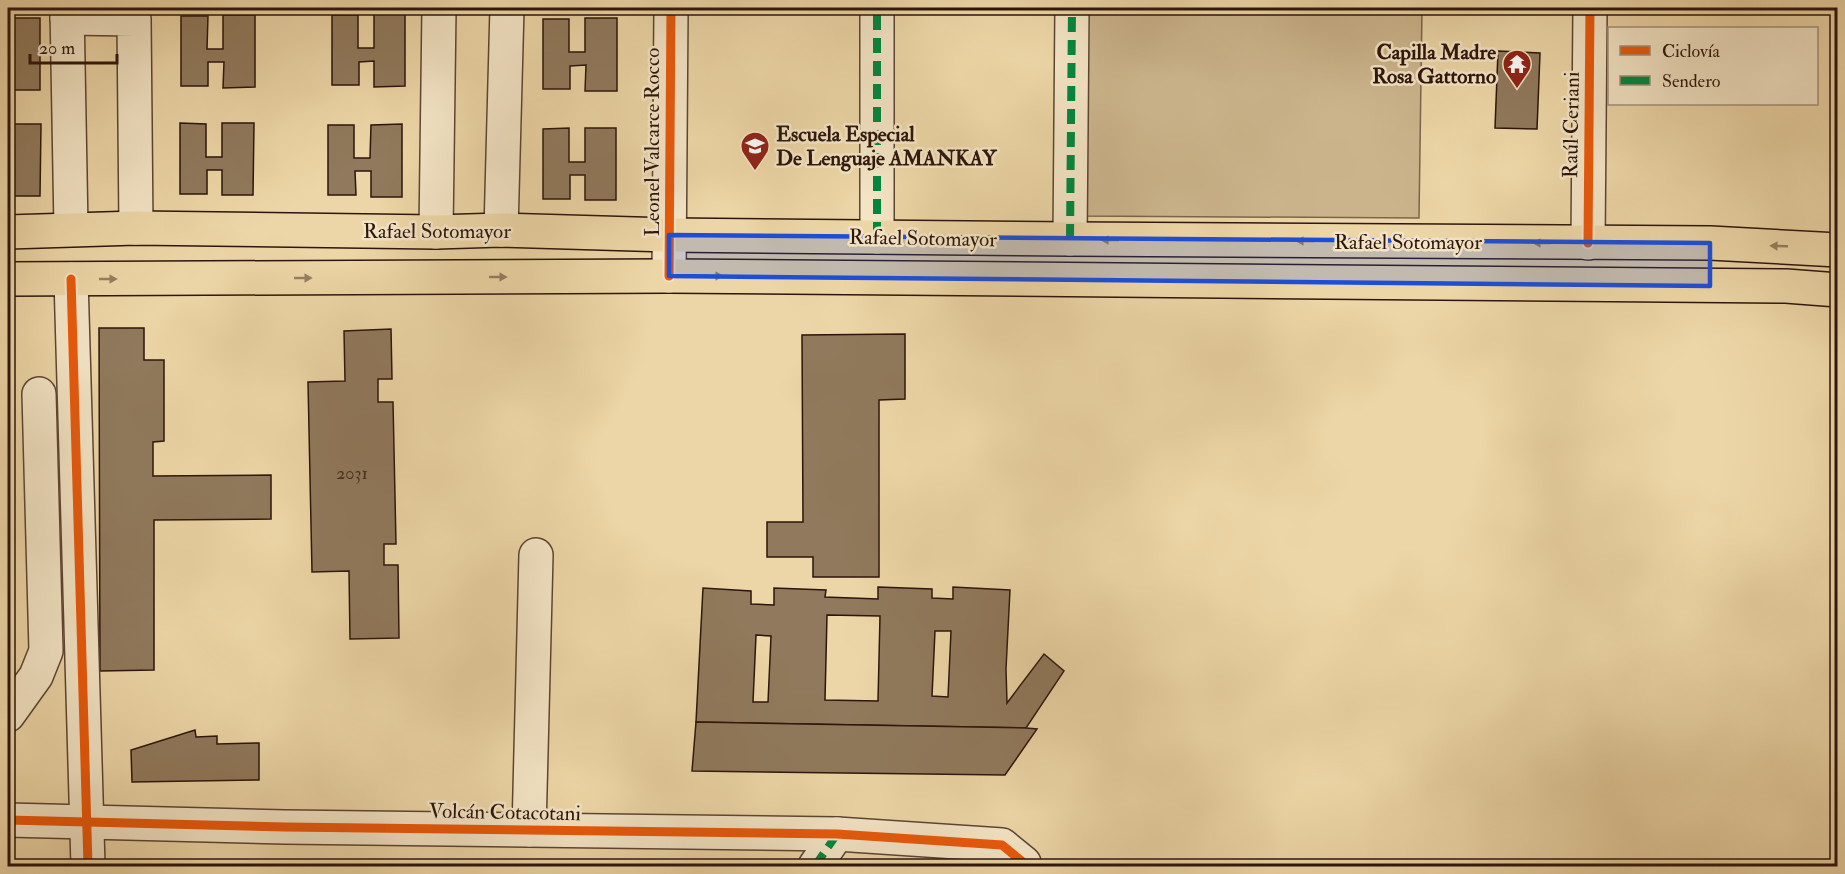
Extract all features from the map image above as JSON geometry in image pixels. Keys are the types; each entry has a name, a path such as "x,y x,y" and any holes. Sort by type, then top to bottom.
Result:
{"main road":[{"name":"Rafael Sotomayor","path":"8,232 136,228 436,232 501,230 669,235 1710,243 1838,250"},
{"path":"1710,243 1710,286"},
{"name":"Rafael Sotomayor","path":"8,279 669,276 1786,286 1838,290"}],"street":[{"path":"436,232 439,8"},
{"path":"501,230 507,8"},
{"name":"Leonel Valcarce Rocco","path":"669,276 671,8"},
{"path":"877,237 878,8"},
{"path":"1070,239 1072,8"},
{"name":"Raúl Ceriani","path":"1588,243 1590,8"},
{"path":"71,229 67,13 134,19 136,228"},
{"path":"71,279 88,867"},
{"path":"8,715 36,676 46,651 39,394"},
{"path":"529,830 536,555"},
{"name":"Volcán Cotacotani","path":"8,820 285,827 837,834 1012,856"},
{"path":"815,867 837,834"}],"highlighted area":[{"path":"669,235 1710,243 1710,286 669,276"}],"shaded area":[{"path":"1084,8 1422,8 1419,218 1081,216"}],"building":[{"path":"374,14 405,14 405,86 374,87 374,61 359,62 359,85 332,85 332,15 358,15 358,48 374,48"},
{"path":"223,15 255,15 255,87 223,88 224,62 208,62 208,86 181,86 181,16 208,16 207,49 223,49"},
{"path":"8,18 40,18 40,90 9,90"},
{"path":"585,18 617,18 617,91 585,91 586,65 570,66 570,89 543,89 543,19 569,19 569,52 585,52"},
{"name":"Capilla Madre Rosa Gattorno","path":"1498,51 1540,53 1537,129 1495,128"},
{"path":"180,123 206,124 206,157 222,157 222,123 254,123 253,195 222,195 222,170 207,170 207,194 180,194"},
{"path":"9,124 41,124 40,196 9,196"},
{"path":"402,124 402,197 371,197 371,171 355,171 356,195 328,195 328,125 354,125 354,158 370,158 371,125"},
{"path":"569,128 569,162 585,162 585,128 616,128 616,200 585,200 585,175 570,175 570,199 543,199 543,129"},
{"path":"99,328 144,328 144,360 164,360 164,441 153,442 153,476 271,475 271,519 154,520 154,670 100,671"},
{"path":"391,329 392,379 378,379 378,402 393,402 396,544 384,544 384,565 398,565 399,638 350,639 349,571 312,572 308,382 345,381 344,331"},
{"path":"905,334 905,399 879,400 879,577 813,577 813,557 767,557 767,522 803,522 802,335"},
{"path":"878,587 932,589 932,598 953,599 953,587 1010,590 1006,669 1007,703 1044,654 1064,671 1026,728 696,722 703,588 751,591 751,604 774,605 774,588 826,590 825,597 878,599","holes":["827,615 880,616 878,701 825,700","935,631 951,631 948,697 932,696","756,635 771,636 768,702 753,702"]},
{"path":"696,722 1037,729 1005,775 692,771"},
{"path":"195,730 196,737 217,736 217,744 259,743 259,780 132,782 131,750"}],"marked path":[{"path":"877,8 877,237"},
{"path":"1070,239 1072,8"},
{"path":"815,866 837,834"}],"cycle path":[{"path":"669,276 671,8"},
{"path":"1588,243 1590,8"},
{"path":"71,279 88,866"},
{"path":"8,820 285,827 837,834 1002,845 1024,863 1022,866"}],"place":[{"name":"Capilla Madre Rosa Gattorno","path":"1517,90"},
{"name":"Escuela Especial De Lenguaje AMANKAY","path":"755,172"}]}
